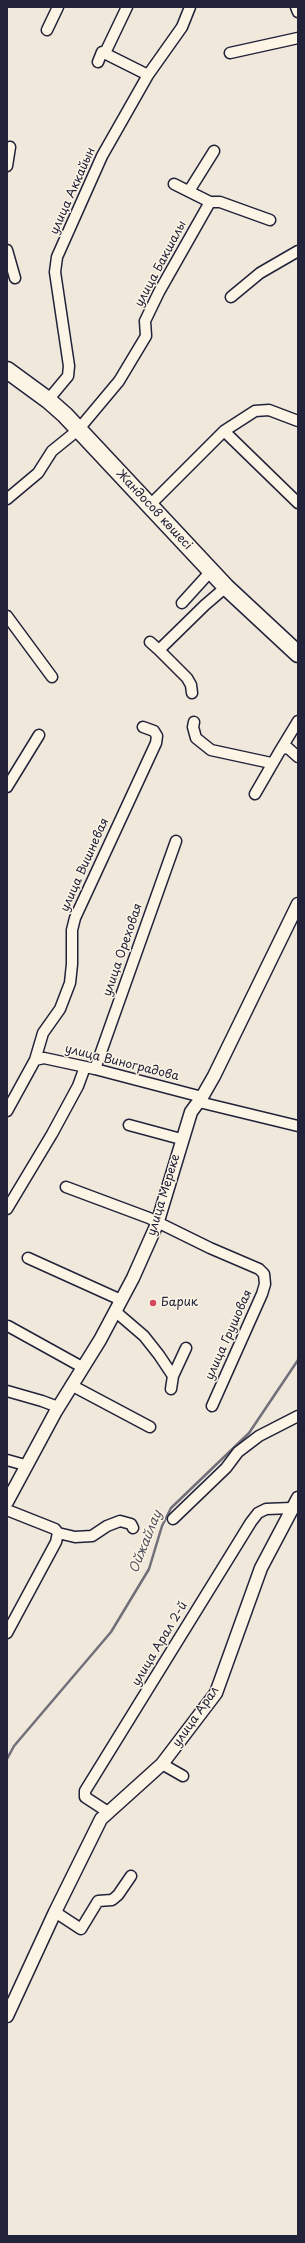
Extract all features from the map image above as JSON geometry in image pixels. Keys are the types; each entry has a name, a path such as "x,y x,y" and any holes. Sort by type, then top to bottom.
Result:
{"main road":[{"name":"Жандосов көшесі","path":"7,370 48,400 226,587 298,654"}],"street":[{"path":"47,30 58,7"},
{"path":"106,53 127,7"},
{"name":"улица Аккайын","path":"48,400 68,376 69,366 55,272 56,257 102,156 148,75 182,27 190,7"},
{"path":"296,7 298,12"},
{"path":"230,53 298,38"},
{"path":"98,62 102,52 106,53 148,75"},
{"path":"7,166 10,147"},
{"path":"189,191 214,151"},
{"path":"174,184 210,202 220,202 270,220"},
{"name":"улица Бакшалы","path":"7,499 38,473 52,451 78,430 119,381 146,336 145,321 159,292 210,202"},
{"path":"7,250 15,278"},
{"path":"231,297 260,273 298,251"},
{"path":"149,506 224,431 255,411 269,410 298,421"},
{"path":"224,431 298,503"},
{"path":"182,603 211,571"},
{"path":"159,650 205,605 226,587"},
{"path":"7,616 52,677"},
{"path":"150,642 187,678 191,685 192,693"},
{"path":"255,794 271,764 285,746 298,721"},
{"path":"194,722 193,727 196,738 211,750 271,764"},
{"name":"улица Вишневая","path":"7,1111 35,1060 43,1033 60,1009 70,983 72,964 72,930 75,918 156,743 157,736 154,731 143,727"},
{"path":"7,786 39,735"},
{"path":"285,746 298,757"},
{"name":"улица Ореховая","path":"7,1209 78,1086 90,1068 176,841"},
{"name":"улица Мереке","path":"7,1502 25,1465 71,1385 116,1312 133,1278 158,1224 191,1112 201,1099 298,904"},
{"name":"улица Виноградова","path":"35,1060 44,1058 138,1079 201,1099 298,1126"},
{"path":"129,1125 182,1139"},
{"name":"улица Грушовая","path":"66,1187 149,1218 158,1224 259,1269 265,1278 262,1294 212,1406"},
{"path":"28,1258 121,1300"},
{"path":"116,1312 144,1336 173,1376"},
{"path":"8,1326 82,1367"},
{"path":"171,1389 173,1376 186,1348"},
{"path":"159,1355 169,1363 176,1363 182,1357"},
{"path":"71,1385 150,1427"},
{"path":"7,1391 58,1407"},
{"path":"173,1519 226,1468 238,1452 259,1436 298,1416"},
{"path":"7,1460 25,1465"},
{"name":"улица Арал","path":"7,2016 55,1912 101,1819 162,1764 216,1693 261,1568 295,1503"},
{"name":"улица Арал 2-й","path":"108,1812 85,1797 85,1791 251,1522 258,1513 266,1509 295,1503"},
{"path":"7,1510 55,1529 57,1538 7,1633"},
{"path":"57,1538 84,1538 92,1536 107,1526 120,1521 131,1524 133,1528"},
{"path":"162,1764 183,1776"},
{"path":"55,1912 81,1929 98,1901 112,1900 118,1896 131,1876"}],"waterway":[{"name":"Ойжайлау","path":"7,1759 14,1746 111,1632 149,1569 162,1526 171,1508 249,1433 298,1360"}],"place":[{"name":"Барик","path":"153,1303"}]}
